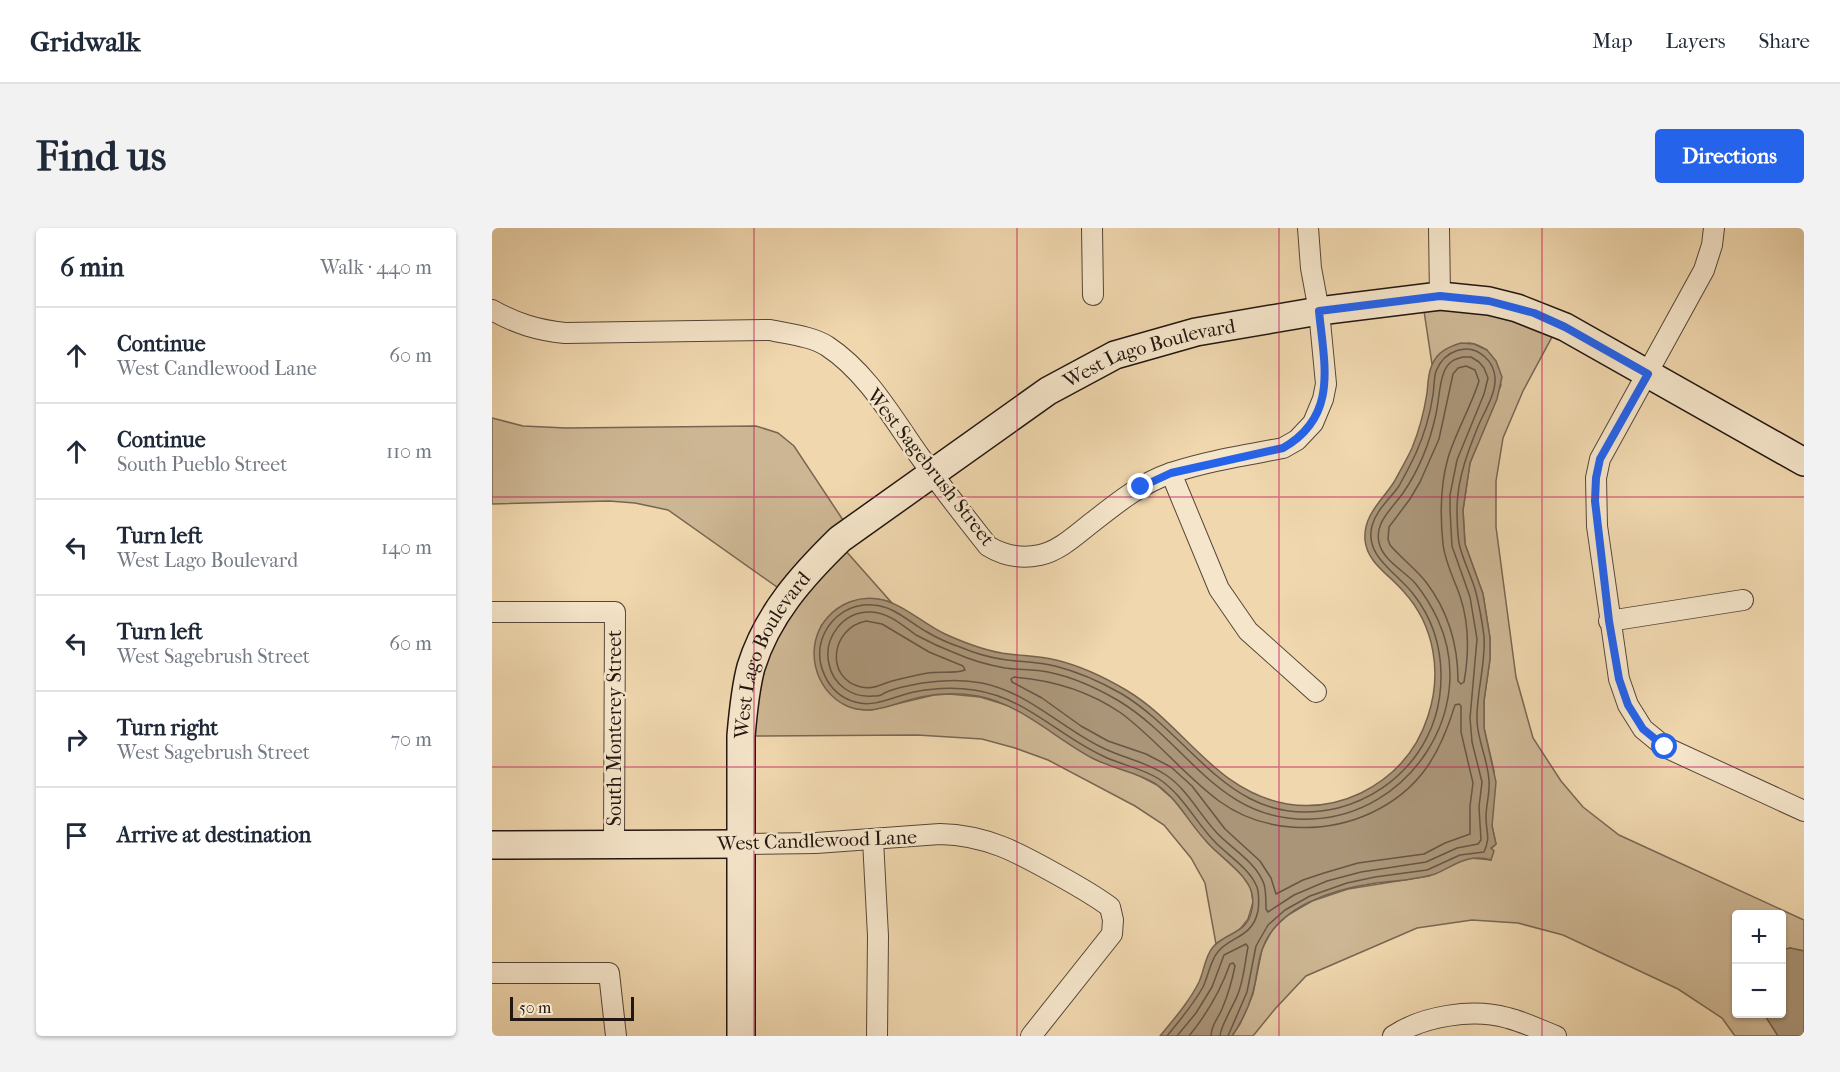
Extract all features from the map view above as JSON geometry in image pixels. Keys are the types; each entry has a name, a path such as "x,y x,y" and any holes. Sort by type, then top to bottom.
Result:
{"street":[{"path":"1092,228 1093,295"},
{"name":"West Sagebrush Street","path":"492,310 517,323 543,331 565,333 753,330 799,336 825,345 856,370 931,473 988,546 1000,554 1042,555 1067,542 1113,505 1141,487 1171,473 1283,448 1297,440 1313,423 1323,399 1326,384 1308,228"},
{"path":"1439,228 1440,296"},
{"path":"1714,228 1712,245 1704,270 1600,459 1596,478 1596,526 1609,621 1619,679 1628,705 1643,729 1665,747 1804,811"},
{"name":"West Lago Boulevard","path":"741,1036 741,736 751,668 761,641 788,594 814,563 840,539 1048,391 1115,355 1196,332 1319,311 1440,296 1489,301 1534,313 1565,327 1804,462"},
{"path":"1171,473 1219,589 1248,631 1316,692"},
{"path":"1609,621 1743,600"},
{"name":"South Monterey Street","path":"492,612 615,612 614,844"},
{"name":"West Candlewood Lane","path":"492,846 816,843 940,834 960,835 998,844 1025,856 1096,896 1110,908 1113,920 1112,934 1109,939 1031,1036"},
{"path":"873,840 878,936 877,1036"},
{"path":"492,973 609,973 616,1036"},
{"path":"1392,1036 1406,1027 1459,1013 1507,1017 1556,1036"}],"shaded area":[{"path":"1455,310 1481,313 1505,318 1553,335 1523,391 1503,438 1496,481 1496,527 1516,677 1533,738 1561,781 1583,807 1619,835 1782,910 1732,910 1732,1018 1767,1018 1778,1036 1735,1036 1722,1018 1678,989 1563,935 1518,923 1472,920 1417,928 1306,976 1253,1036 1232,1036 1253,994 1262,949 1273,928 1288,915 1312,901 1348,889 1429,876 1454,863 1470,858 1491,860 1491,849 1496,844 1492,826 1494,771 1484,728 1490,638 1483,594 1465,544 1463,510 1470,463 1501,385 1487,350 1481,346 1469,343 1453,347 1439,356 1432,364 1424,311"},
{"path":"492,418 523,426 566,428 756,426 778,433 794,446 843,520 777,587 668,510 635,503 609,501 492,504"},
{"path":"845,550 891,602 861,599 852,602 828,617 821,626 843,704 857,709 871,710 934,695 980,697 1013,707 1046,727 1157,785 1174,800 1209,844 1243,876 1251,888 1253,902 1248,919 1237,933 1216,944 1205,883 1191,858 1164,825 1135,806 1048,760 982,739 917,735 752,736 761,681 781,629 800,597"},
{"path":"1786,912 1804,920 1804,951 1786,949"}],"water":[{"path":"1461,343 1474,344 1487,350 1496,361 1502,377 1497,399 1470,463 1463,510 1465,544 1483,594 1490,638 1484,728 1496,782 1492,826 1496,844 1491,848 1494,851 1491,860 1468,859 1435,874 1360,886 1325,895 1309,902 1280,922 1269,935 1260,955 1254,989 1232,1036 1160,1036 1195,989 1213,947 1241,928 1250,917 1253,905 1252,894 1242,876 1211,846 1170,796 1156,784 1141,776 1094,759 1024,714 994,700 964,694 950,694 921,697 884,708 866,710 847,706 827,690 820,679 814,654 815,641 820,629 832,613 850,602 871,598 887,601 945,634 976,647 1065,662 1109,681 1147,704 1201,755 1239,786 1262,797 1287,804 1315,805 1343,800 1361,793 1373,787 1393,771 1410,752 1428,716 1435,684 1433,651 1423,620 1415,605 1370,555 1365,540 1365,531 1370,516 1394,482 1412,448 1423,414 1429,375 1434,360 1443,351"},
{"path":"1786,949 1804,951 1804,1036 1778,1036 1767,1018 1786,1018"}],"route":[{"path":"1141,487 1171,473 1283,448 1297,440 1313,423 1323,399 1326,384 1319,311 1440,296 1489,301 1534,313 1565,327 1648,374 1600,459 1596,478 1596,526 1619,679 1628,705 1643,729 1665,747"}]}
